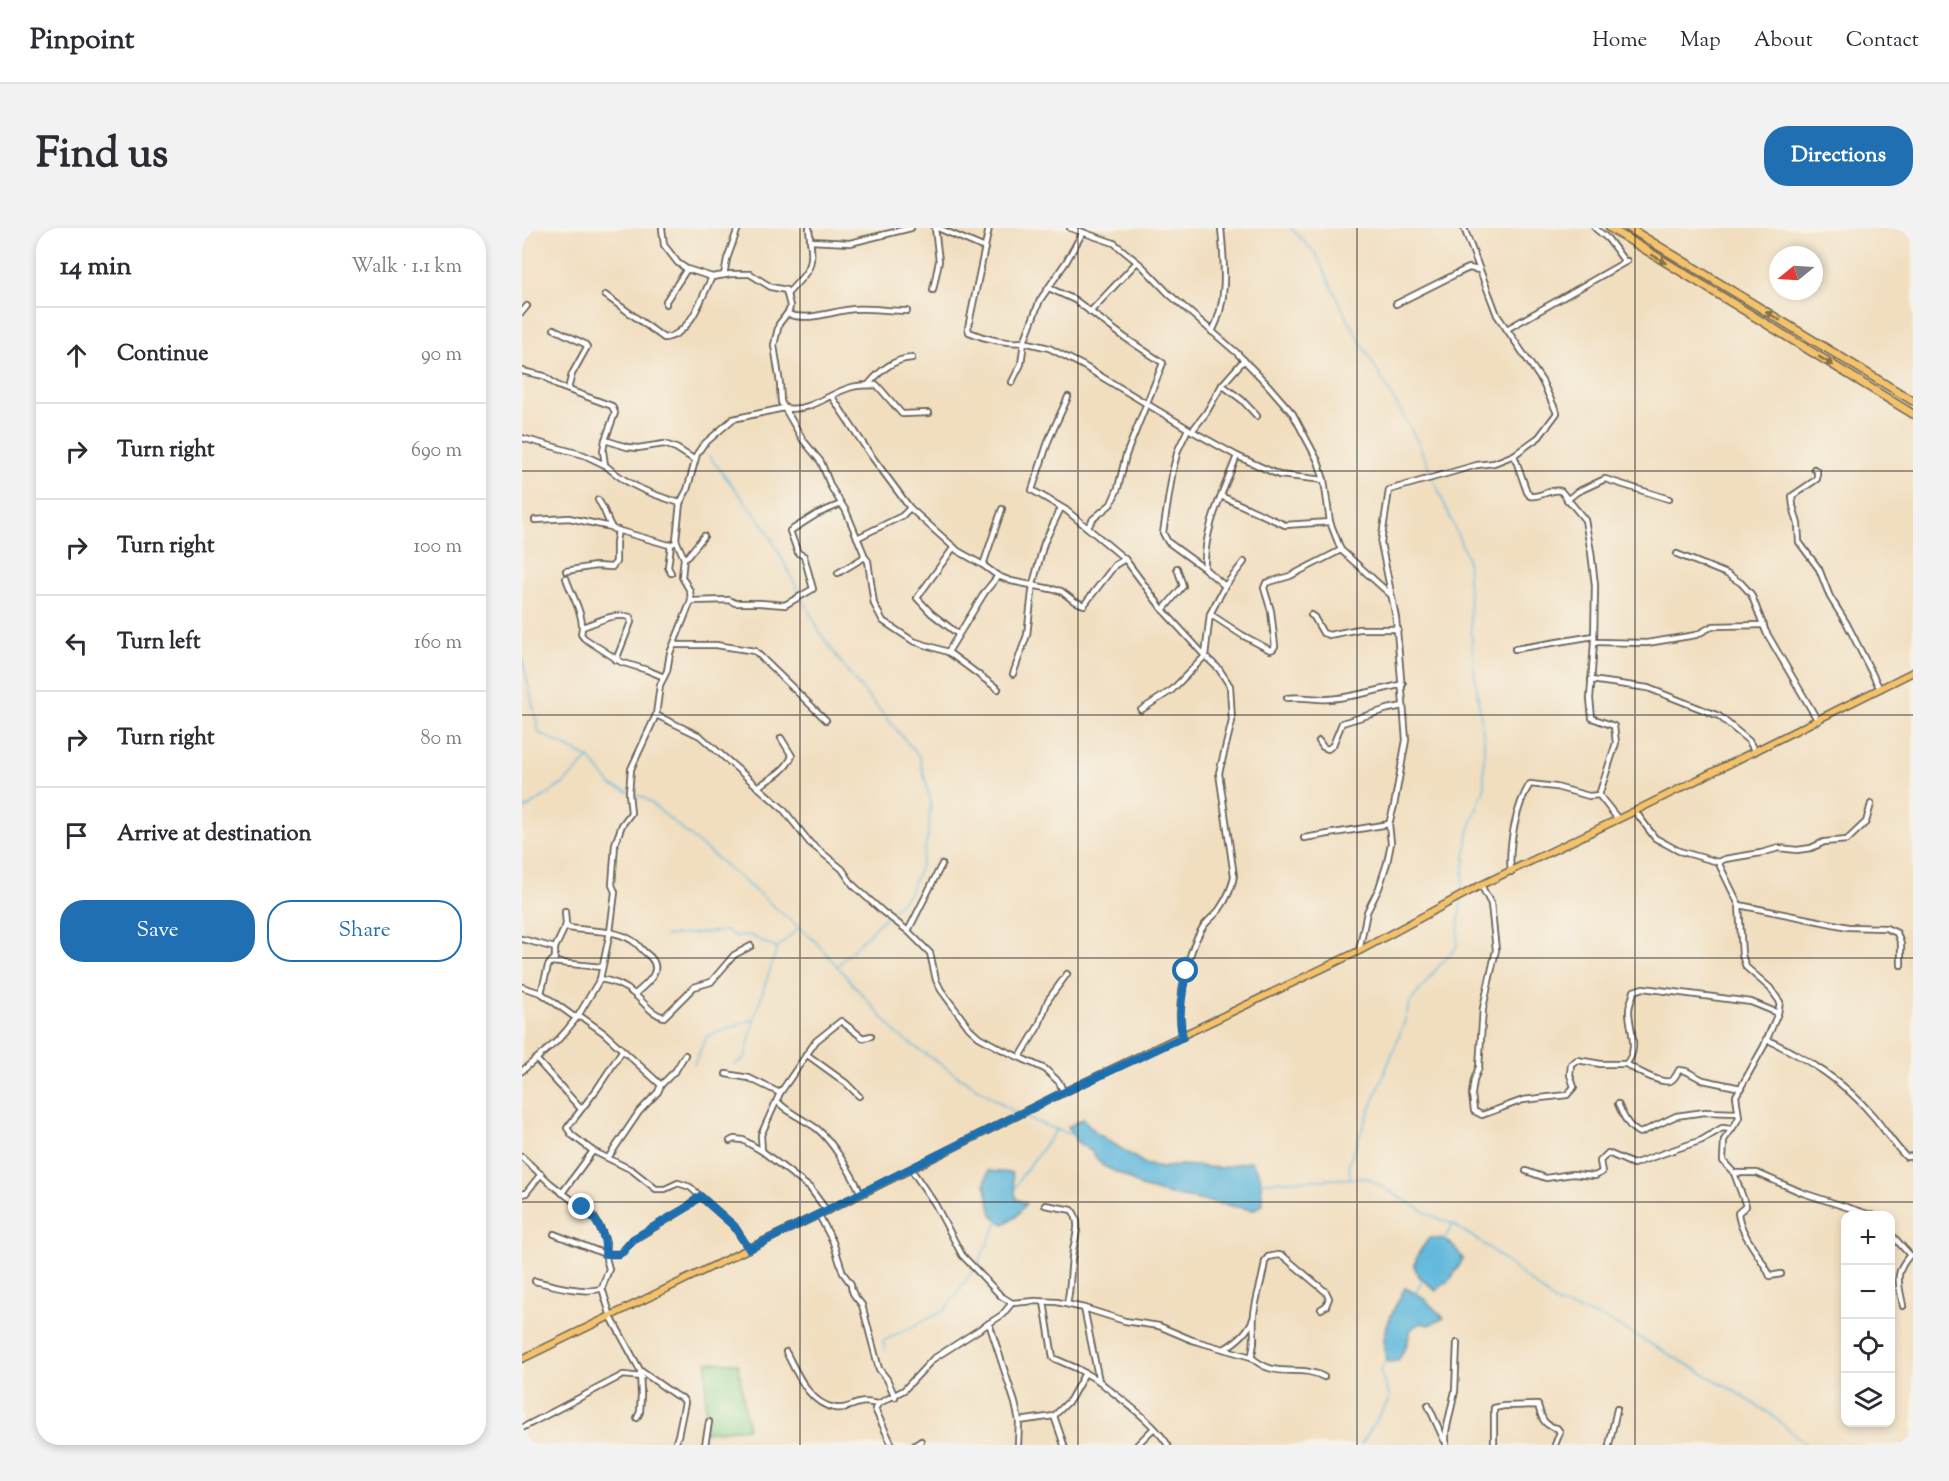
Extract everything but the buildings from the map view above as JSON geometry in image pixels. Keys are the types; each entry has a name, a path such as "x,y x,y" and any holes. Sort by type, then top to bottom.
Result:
{"highway":[{"path":"1610,228 1913,414"},
{"path":"1629,228 1913,401"}],"main road":[{"path":"522,1359 1359,951 1481,885 1635,812 1913,672"}],"street":[{"path":"662,228 664,245 678,263 687,269 712,277 750,274 771,287 786,290 790,306 779,324 774,345 781,402 803,440 821,462 868,561 874,604 883,621 913,641 948,652 998,689"},
{"path":"724,275 738,228"},
{"path":"788,293 808,271 812,262 809,228"},
{"path":"810,241 850,243 911,228"},
{"path":"933,290 939,261 936,228 985,248"},
{"path":"989,228 968,330 978,336 1049,348 1238,456 1279,475 1324,480"},
{"path":"1070,228 1114,243 1137,262 1169,294 1244,360 1293,414 1318,461 1324,480 1330,522 1341,550 1391,595"},
{"path":"1212,332 1219,318 1223,297 1221,228"},
{"path":"1359,951 1367,912 1379,888 1387,863 1391,843 1389,824 1406,740 1398,629 1381,543 1389,490 1426,478 1494,463 1514,455 1539,437 1557,413 1542,381 1497,315 1464,228"},
{"path":"1507,329 1626,262 1608,239 1595,228"},
{"path":"1012,382 1021,364 1024,342 1040,300 1083,232"},
{"path":"1090,312 1137,262"},
{"path":"1396,304 1469,268 1479,270"},
{"path":"666,304 666,300 687,269"},
{"path":"605,296 664,338 671,337 680,333 687,323 712,277"},
{"path":"1049,288 1075,300 1163,363 1126,455 1118,488 1111,504 1093,519 1088,527"},
{"path":"522,312 527,306"},
{"path":"787,314 822,315 853,309 907,311"},
{"path":"554,329 587,347 572,374 568,389"},
{"path":"868,385 889,365 898,360 912,358"},
{"path":"1225,586 1205,568 1168,542 1164,532 1178,450 1190,430 1206,413 1222,385 1244,360"},
{"path":"522,371 544,376 558,386 612,405 615,413 605,440 603,451 605,465"},
{"path":"1222,385 1242,400 1257,416"},
{"path":"522,1071 556,1042 578,1016 600,979 610,933 615,892 612,885 615,844 622,825 631,813 629,793 631,769 656,715 660,685 692,602 690,591 682,577 684,558 677,542 680,503 687,490 695,460 703,445 734,420 784,408 792,410 810,406 852,387 877,386 902,414 928,413"},
{"path":"832,397 910,508 954,547 998,576 1011,581 1061,591 1084,605 1115,565 1125,560"},
{"path":"1068,397 1049,439 1033,491 1050,499 1088,527 1125,560 1163,610 1219,669 1230,686 1233,721 1219,773 1234,876 1230,891 1220,909 1201,930 1190,956 1180,1014 1183,1037"},
{"path":"522,438 584,455 605,465 616,475 647,493 680,503"},
{"path":"605,440 638,448 664,444 676,448 695,460"},
{"path":"1514,455 1530,496 1561,491 1585,520 1595,585 1590,699 1592,718 1614,726 1616,743 1599,795"},
{"path":"1205,568 1207,537 1238,456"},
{"path":"1814,469 1817,471 1817,479 1792,496 1799,542 1820,569 1830,597 1848,624 1880,689"},
{"path":"1567,500 1577,492 1605,479 1669,499"},
{"path":"1221,496 1285,525 1330,522"},
{"path":"598,500 607,513 611,527"},
{"path":"692,602 729,600 735,603 785,605 813,589 807,563 804,556 798,553 790,531 817,514 841,504"},
{"path":"857,538 902,516 910,508"},
{"path":"1013,674 1027,635 1033,584 1044,543 1061,508"},
{"path":"983,565 1002,510"},
{"path":"535,520 552,517 569,518 611,527 671,545 677,542"},
{"path":"566,571 595,566 612,567 616,562 618,530"},
{"path":"684,558 704,536"},
{"path":"671,545 668,567 671,573"},
{"path":"954,547 917,598 925,608 958,634"},
{"path":"1210,614 1242,635 1270,650 1274,649 1271,611 1264,588 1266,583 1290,576 1341,550"},
{"path":"1677,554 1727,574 1742,583 1751,594 1764,626 1818,721"},
{"path":"838,573 864,556"},
{"path":"1141,710 1172,690 1205,656 1210,614 1225,586 1244,562"},
{"path":"1163,610 1183,586 1177,568"},
{"path":"948,652 985,592 998,576"},
{"path":"566,578 583,627 580,634 616,660 663,677"},
{"path":"583,627 620,615 630,617 631,622 616,660"},
{"path":"1311,615 1323,633 1329,635 1359,629 1398,629"},
{"path":"1515,649 1594,639 1647,643 1696,635 1713,626 1764,626"},
{"path":"674,645 716,645 755,651 826,720"},
{"path":"1591,680 1648,688 1719,716 1749,741 1755,752"},
{"path":"1287,698 1328,699 1403,684"},
{"path":"1319,741 1323,747 1328,749 1333,745 1342,723 1403,706"},
{"path":"656,715 700,736 783,810 810,843 842,869 853,885 908,931 930,953 940,990 969,1028 979,1037 1045,1069 1059,1082 1064,1093"},
{"path":"757,787 779,772 792,756 781,738"},
{"path":"1510,872 1509,853 1512,834 1530,784 1556,787 1589,796 1599,795"},
{"path":"1599,795 1618,819"},
{"path":"1635,812 1655,838 1679,852 1718,862 1779,848 1797,850 1811,848 1824,842 1848,840 1866,822 1871,804"},
{"path":"1304,838 1389,824"},
{"path":"1718,862 1739,905 1742,955 1746,967 1770,988 1780,1002 1778,1013 1766,1039 1736,1096 1739,1117 1724,1140 1723,1161 1734,1173 1746,1206 1738,1212 1739,1222 1764,1261 1770,1276 1781,1274"},
{"path":"908,931 942,864"},
{"path":"1481,885 1491,904 1496,950 1483,1008 1479,1067 1472,1094 1474,1110 1482,1115 1523,1100 1567,1095 1574,1087 1570,1075 1571,1064 1577,1060 1601,1064 1626,1064 1661,1081 1668,1082 1673,1080 1679,1070 1686,1071 1703,1080 1741,1088"},
{"path":"1739,905 1848,927 1886,928 1897,933 1901,944 1901,965"},
{"path":"541,993 548,966 555,958 555,948 566,925 566,911"},
{"path":"566,925 574,929 610,933 637,944 652,958 655,964 652,978 635,994"},
{"path":"522,939 555,948"},
{"path":"600,979 619,984 635,994 660,1017 664,1017 694,987 708,984 734,955 751,946"},
{"path":"551,962 602,967"},
{"path":"1020,1057 1039,1025 1048,1000 1067,974"},
{"path":"522,987 541,993 565,1011 578,1016 604,1033 661,1085"},
{"path":"1626,1064 1634,1037 1629,1009 1634,991 1643,988 1751,1002 1778,1013"},
{"path":"762,1150 760,1135 780,1094 816,1041 838,1021 849,1029 854,1029 863,1038 871,1036"},
{"path":"1766,1039 1814,1063 1838,1082 1874,1117 1906,1157 1913,1156"},
{"path":"622,1051 567,1128 572,1135 593,1151 632,1170 660,1191 673,1184 683,1183 690,1186 734,1226 749,1249"},
{"path":"806,1054 846,1083 859,1096"},
{"path":"608,1158 639,1112 676,1070 685,1055"},
{"path":"536,1059 581,1110"},
{"path":"726,1074 756,1081 780,1094"},
{"path":"777,1101 816,1128 826,1138 855,1179 861,1194"},
{"path":"1618,1104 1627,1122 1634,1131 1640,1133 1676,1116 1705,1112 1738,1113"},
{"path":"1526,1171 1546,1178 1572,1174 1595,1176 1602,1172 1600,1161 1608,1153 1633,1164 1702,1140 1722,1128 1732,1129"},
{"path":"730,1141 743,1140 762,1150 810,1188 827,1211"},
{"path":"562,1193 593,1151"},
{"path":"522,1157 562,1193 594,1217 606,1242 605,1254 609,1269 602,1288 611,1317 642,1377 640,1412 637,1418"},
{"path":"911,1168 935,1204 962,1256 1001,1296 1012,1303 1044,1302 1084,1308 1125,1321 1159,1326 1192,1341 1251,1358 1272,1370 1298,1372 1307,1370 1324,1377"},
{"path":"1734,1173 1757,1173 1803,1193 1862,1211"},
{"path":"522,1194 526,1193 541,1174"},
{"path":"554,1234 605,1254 619,1254 633,1239 686,1208 700,1196"},
{"path":"1045,1205 1072,1210 1076,1215 1077,1236 1073,1250 1067,1304"},
{"path":"819,1215 833,1242 843,1273 851,1284 850,1289 862,1305 879,1369 895,1396"},
{"path":"1895,1238 1911,1252 1900,1266 1898,1278 1903,1306"},
{"path":"1221,1349 1226,1348 1250,1327 1265,1261 1271,1256 1283,1257 1326,1292 1328,1301 1321,1309"},
{"path":"535,1281 574,1289 597,1291 602,1288"},
{"path":"1044,1302 1052,1354 1059,1361 1099,1381 1122,1398 1154,1428 1168,1445"},
{"path":"786,1352 801,1382 819,1400 836,1408 849,1407 860,1402 878,1404 904,1390 933,1359 1002,1315 1012,1303"},
{"path":"1084,1308 1099,1381"},
{"path":"1251,1358 1255,1338 1253,1318"},
{"path":"989,1323 1019,1421 1018,1445"},
{"path":"1428,1405 1446,1445 1446,1431 1455,1391 1457,1343"},
{"path":"640,1370 685,1402 675,1445"},
{"path":"1019,1421 1054,1416 1070,1400 1085,1373"},
{"path":"522,1428 623,1375 642,1377"},
{"path":"878,1404 875,1409 890,1444"},
{"path":"1494,1445 1494,1408 1538,1405 1544,1423 1557,1428 1560,1432 1555,1445"},
{"path":"1609,1445 1617,1409"},
{"path":"1054,1416 1064,1445"},
{"path":"705,1445 709,1422"},
{"path":"1137,1445 1154,1428"},
{"path":"915,1445 921,1441"}],"green space":[{"path":"707,1362 738,1363 748,1428 704,1432"}],"water":[{"path":"1083,1119 1098,1134 1145,1164 1161,1168 1182,1165 1220,1168 1251,1161 1260,1175 1263,1204 1253,1210 1166,1194 1141,1187 1125,1176 1103,1166 1091,1151 1077,1142 1068,1127"},
{"path":"988,1171 1012,1173 1016,1199 1026,1203 1016,1217 1004,1224 992,1215 985,1184"},
{"path":"1429,1238 1449,1242 1463,1259 1452,1277 1436,1291 1419,1276 1414,1266 1418,1254"},
{"path":"1405,1288 1421,1296 1444,1318 1429,1325 1420,1323 1411,1329 1407,1344 1398,1361 1388,1362 1385,1353 1385,1334 1391,1315"}],"waterway":[{"path":"1291,228 1316,254 1347,318 1417,440 1467,557 1473,663 1484,740 1484,789 1468,833 1461,894"},
{"path":"709,456 766,528 822,636 854,680 919,756 931,802 928,835 920,868 909,893 889,914"},
{"path":"522,656 539,733 589,758 612,786 645,798 815,941 898,1035 1016,1113"},
{"path":"522,811 563,784 589,758"},
{"path":"1350,1177 1349,1163 1405,1021 1409,1004 1457,947 1461,899"},
{"path":"838,965 885,917"},
{"path":"694,1064 707,1036 754,1019 777,948 799,928"},
{"path":"665,936 726,931 737,937 749,935 776,948"},
{"path":"734,1065 745,1058 754,1020"},
{"path":"1020,1116 1075,1136"},
{"path":"1015,1189 1020,1178 1057,1129"},
{"path":"1259,1182 1367,1178 1432,1216 1453,1224 1488,1247 1558,1304 1606,1319 1731,1389 1772,1415 1806,1445"},
{"path":"976,1267 999,1220"},
{"path":"1443,1241 1453,1224"},
{"path":"885,1349 883,1341 944,1311 973,1271"},
{"path":"1415,1294 1422,1280"},
{"path":"1361,1445 1390,1398 1380,1371 1386,1359"}],"route":[{"path":"582,1207 594,1217 602,1232 606,1242 605,1254 623,1252 633,1239 686,1208 700,1196 734,1226 749,1249 1058,1095 1183,1037 1180,1014 1186,971"}]}
